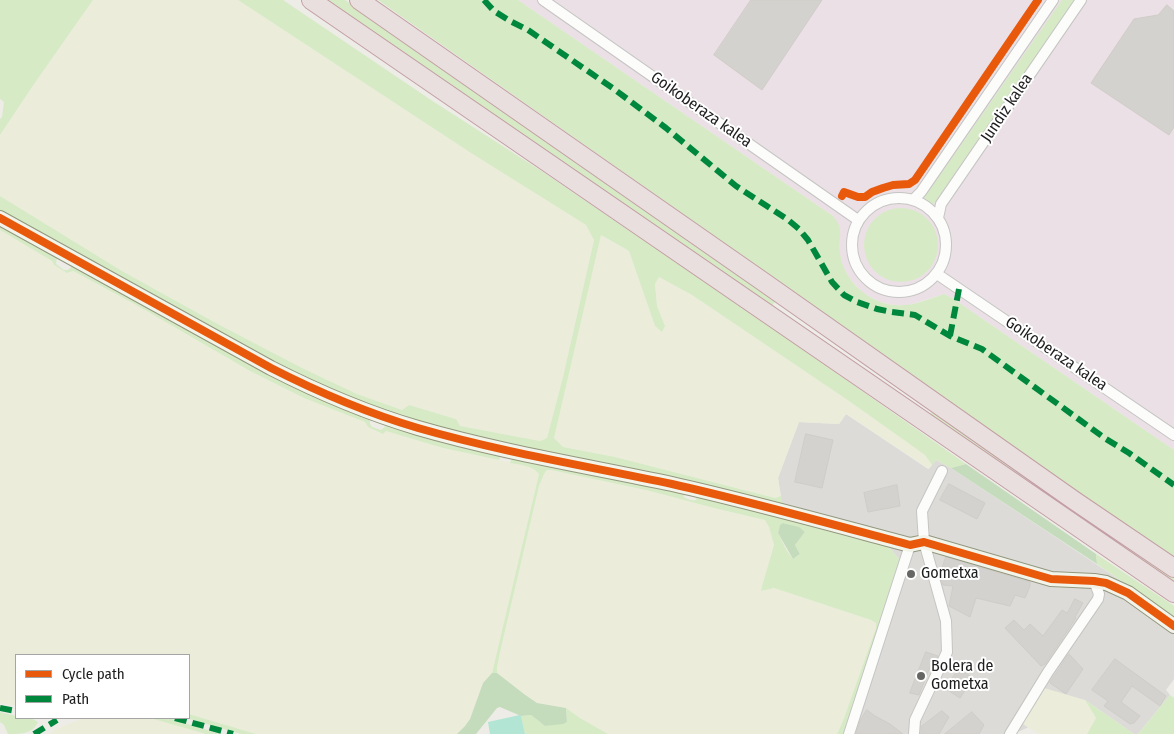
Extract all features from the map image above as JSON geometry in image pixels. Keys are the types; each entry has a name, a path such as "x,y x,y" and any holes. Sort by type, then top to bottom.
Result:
{"highway":[{"path":"310,0 339,18 1174,593"},
{"path":"359,0 1174,568"}],"street":[{"name":"Goikoberaza kalea","path":"543,0 858,220"},
{"name":"Jundiz kalea","path":"913,200 921,192 1053,0"},
{"name":"Jundiz kalea","path":"938,218 942,204 1081,0"},
{"path":"898,198 913,200 927,207 938,218 945,231 947,246 944,261 938,274 926,285 911,292 895,293 879,289 866,280 856,267 852,251 852,235 858,220 869,208 882,201 898,198"},
{"path":"0,218 271,368 316,390 374,414 455,438 673,485 910,545 924,542 1051,579 1094,581 1116,587 1128,593 1174,626"},
{"name":"Goikoberaza kalea","path":"938,274 1174,434"},
{"path":"914,734 915,720 947,652 946,621 924,542 922,511 942,471"},
{"path":"849,734 910,545"},
{"path":"1010,734 1048,672 1098,599 1099,594 1094,581"}],"shaded area":[{"path":"518,0 1174,0 1174,450 952,298 944,294 909,305 895,305 880,302 863,293 850,279 843,267 839,252 840,232 833,216"},
{"path":"846,414 928,469 936,460 951,468 1174,618 1174,679 1166,690 1170,695 1138,734 1134,734 1085,700 1014,734 843,734 893,589 899,559 887,545 783,517 778,478 799,422 839,424"}],"green space":[{"path":"0,0 93,0 0,135 0,119 4,102 0,99"},
{"path":"93,0 238,0 471,153 586,225 594,239 563,377 547,438 540,441 460,426 456,419 409,405 402,410 357,394 302,368 214,322 122,271 0,196 0,135"},
{"path":"238,0 283,0 431,100 543,172 768,325 966,464 951,468 936,460 932,465 925,455 849,401 692,295 659,277 655,284 657,306 665,326 662,332 655,326 629,251 601,235 554,438 563,447 615,457 775,498 781,496 783,505 437,427 348,397 255,353 0,211 0,196 122,271 214,322 302,368 357,394 402,410 409,405 456,419 460,426 540,441 547,438 594,240 586,225 471,153"},
{"path":"323,0 345,0 554,143 776,301 771,307"},
{"path":"378,0 518,0 833,216 840,230 842,263 852,281 867,295 875,300 895,305 907,305 944,294 952,298 1174,450 1174,558 1137,533"},
{"path":"1062,0 1075,0 933,205 924,198"},
{"path":"901,208 922,214 932,224 938,245 932,266 922,276 901,282 880,276 870,266 864,245 870,224 880,214"},
{"path":"0,224 57,257 56,264 64,270 68,270 73,265 369,417 372,427 381,430 388,424 501,455 499,460 443,448 386,431 383,434 368,427 365,422 304,398 250,371 138,306 73,271 67,273 54,265 52,261 0,230"},
{"path":"0,230 52,261 54,265 67,273 72,271 138,306 250,371 304,398 366,422 368,427 382,434 386,431 443,448 531,467 536,469 539,474 492,673 483,683 470,719 457,734 256,734 190,714 190,654 15,654 15,706 0,703"},
{"path":"600,235 629,251 655,326 661,331 665,326 657,306 655,283 659,277 692,295 849,401 925,455 932,465 929,469 846,414 839,424 799,422 778,478 781,496 775,498 615,457 563,447 554,438"},
{"path":"934,411 1174,579 1174,584 928,415"},
{"path":"513,456 684,493 684,497 689,500 696,500 697,496 887,545 899,559 898,574 843,734 837,734 876,628 876,623 774,588 761,591 774,545 765,520 646,490 551,470 547,470 544,474 539,486 501,648 497,673 492,673 539,474 529,467 510,463","holes":["783,523 805,532 795,545 800,554 793,559 778,533"]},
{"path":"966,464 1096,554 1097,564 951,468"},
{"path":"547,470 646,490 765,520 774,545 761,591 774,588 876,623 876,628 837,734 608,734 566,708 538,703 497,673 501,648 539,486"},
{"path":"783,523 799,527 805,532 795,545 800,554 793,559 778,533 780,525"},
{"path":"1096,554 1174,606 1174,618 1097,564"},
{"path":"492,673 497,673 537,703 566,708 567,722 545,726 531,715 521,716 500,707 497,708 476,734 457,734 470,719 483,683"},
{"path":"1044,688 1085,700 1096,718 1087,734 1039,734 1021,723"},
{"path":"1170,695 1174,698 1174,734 1138,734"},
{"path":"1085,700 1134,734 1087,734 1096,718"},
{"path":"566,708 608,734 525,734 521,716 531,715 545,726 567,722"},
{"path":"0,712 15,716 15,719 31,719 38,722 30,731 8,734 4,725 0,722"},
{"path":"190,714 256,734 241,734 189,719"},
{"path":"520,715 525,734 490,734 488,722"},
{"path":"82,719 154,719 206,734 49,734 54,730"},
{"path":"154,719 172,719 220,734 206,734"}],"building":[{"path":"751,0 822,0 762,90 714,55"},
{"path":"1167,5 1174,11 1174,127 1169,135 1091,83 1134,19 1158,15"},
{"path":"806,434 833,440 822,488 795,482"},
{"path":"949,484 985,503 977,519 940,500"},
{"path":"897,485 900,506 868,512 864,493"},
{"path":"946,557 1030,582 1025,598 1015,595 1010,606 976,598 970,617 949,606 953,586 943,585 940,575"},
{"path":"1075,599 1083,603 1076,618 1045,664 1041,666 1005,628 1014,620 1024,630 1030,624 1043,636 1062,610 1067,613"},
{"name":"Bolera de Gometxa","path":"926,652 938,656 932,667 930,667 919,695 910,693"},
{"path":"1069,654 1083,669 1066,694 1050,683"},
{"path":"1115,659 1166,696 1160,706 1132,686 1121,702 1140,716 1134,723 1130,724 1104,706 1108,701 1092,690"},
{"path":"959,668 973,678 960,698 946,689"},
{"path":"867,710 903,734 856,734 860,721"},
{"path":"942,711 949,717 939,734 921,734 921,727"},
{"path":"972,712 984,725 979,734 945,734"}],"marked path":[{"path":"484,0 494,11 528,30 614,89 666,128 736,186 787,219 808,240 832,282 844,295 877,309 915,315 950,336 982,349 1106,439 1174,485"},
{"path":"950,336 959,289"},
{"path":"0,708 15,711"},
{"path":"179,719 233,734"},
{"path":"34,734 57,720"}],"cycle path":[{"path":"842,196 844,192 858,197 865,197 883,188 909,184 915,180 1038,0"},
{"path":"0,218 271,368 325,394 380,416 449,437 702,491 910,545 924,542 1051,579 1106,583 1128,593 1174,626"}],"place":[{"name":"Gometxa","path":"911,574"},
{"name":"Bolera de Gometxa","path":"921,676"}]}
